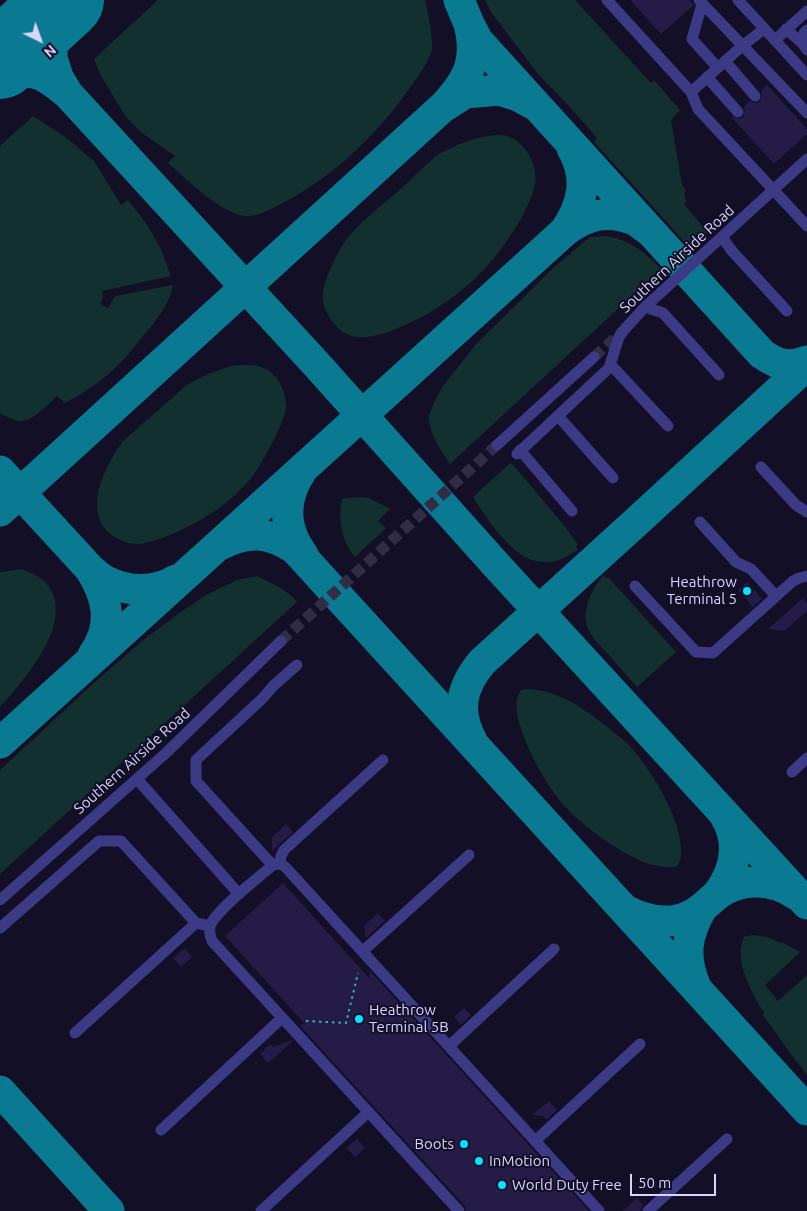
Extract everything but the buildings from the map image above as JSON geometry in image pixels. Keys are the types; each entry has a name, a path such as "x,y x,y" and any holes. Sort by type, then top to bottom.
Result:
{"street":[{"path":"607,0 691,92 698,109 807,226"},
{"path":"738,0 807,75"},
{"path":"701,2 807,114"},
{"path":"701,2 692,39 755,96"},
{"path":"775,40 807,11"},
{"path":"691,92 721,64 764,29"},
{"path":"786,29 805,47"},
{"path":"805,47 804,33 807,30"},
{"path":"707,77 738,112"},
{"name":"Southern Airside Road","path":"572,511 519,452 605,373 611,365 619,337 645,307 807,159"},
{"path":"722,237 732,251 787,311"},
{"path":"645,307 663,314 719,375"},
{"path":"496,445 594,357"},
{"path":"611,365 668,426"},
{"path":"558,416 614,478"},
{"path":"761,467 796,506 807,512"},
{"path":"700,522 736,562 751,569 776,596"},
{"path":"635,586 696,652 714,653 793,581 807,576"},
{"name":"Southern Airside Road","path":"0,900 166,753 280,641"},
{"path":"296,665 196,760 196,780 266,858 276,864 284,865 599,1211"},
{"path":"792,772 807,758"},
{"path":"383,760 284,850 276,864 217,914 210,926 210,933 212,941 459,1211"},
{"path":"137,779 239,894"},
{"path":"0,928 99,841 121,842 196,923 210,926"},
{"path":"362,951 468,855"},
{"path":"75,1033 196,923"},
{"path":"449,1046 554,949"},
{"path":"161,1130 282,1018"},
{"path":"535,1141 640,1044"},
{"path":"261,1211 363,1117"},
{"path":"648,1211 727,1139"}],"path":[{"path":"306,1021 346,1023 358,973"}],"green space":[{"path":"158,0 425,0 431,31 432,49 424,66 401,100 355,151 301,193 264,212 245,216 214,202 168,163 175,156 142,133 126,117 101,76 94,59"},
{"path":"485,0 575,0 651,83 654,80 680,110 671,120 682,185 686,190 684,193 686,202 684,204 708,233 691,249 594,142 597,138 538,74 491,12"},
{"path":"33,116 64,136 94,161 121,205 128,200 146,223 160,247 171,276 102,291 103,297 100,304 108,308 115,296 173,285 168,301 155,322 127,356 108,375 65,403 57,396 36,415 19,421 0,414 0,146"},
{"path":"496,135 511,137 522,145 533,163 535,179 528,205 513,232 494,258 484,270 455,295 414,321 388,332 372,336 357,337 342,332 328,314 323,300 323,293 336,257 355,229 437,155 481,137"},
{"path":"606,236 630,244 649,257 661,269 450,464 433,436 428,418 443,386 476,344 553,268 590,237"},
{"path":"243,365 264,368 275,376 282,387 286,400 285,413 278,432 251,478 233,497 214,512 163,538 134,544 119,540 110,534 103,526 99,516 98,494 110,461 122,442 188,384 208,374 231,366"},
{"path":"510,463 563,524 578,545 576,546 578,550 554,561 535,561 519,554 497,531 473,497"},
{"path":"369,498 390,509 378,521 386,528 355,557 346,544 340,515 342,499"},
{"path":"23,569 46,583 54,598 56,614 52,631 34,666 0,707 0,572"},
{"path":"603,575 606,578 608,577 676,652 637,687 596,642 587,625 586,610 588,603 594,588"},
{"path":"257,576 284,590 297,602 0,874 0,770 142,641 206,595 237,580"},
{"path":"521,690 551,693 574,704 614,732 636,753 658,784 670,807 678,830 681,849 679,863 676,867 646,863 624,852 588,828 560,801 534,760 519,723 516,706 518,695"},
{"path":"753,935 782,942 800,952 765,985 778,1001 807,975 807,1075 763,1015 764,1013 745,976 742,966 741,946 744,937"}],"taxiway":[{"path":"67,0 59,10 52,33 52,58 58,77 68,94"},
{"path":"459,0 478,41 762,354 773,361 789,365 807,361"},
{"path":"0,511 444,106 460,87 472,59 472,37 469,24"},
{"path":"0,74 16,72 38,74 52,81 68,94 807,904"},
{"path":"445,106 465,93 499,90 518,96 533,104"},
{"path":"565,231 576,211 582,191 581,170 572,148"},
{"path":"0,743 565,231 581,221 606,214 634,220 650,231"},
{"path":"472,741 464,720 463,700 469,681 482,662 807,365"},
{"path":"0,471 90,569 96,580 104,601 106,622 100,644 93,655"},
{"path":"301,472 292,488 288,505 288,522 294,540 304,557"},
{"path":"220,545 240,537 259,535 276,539 295,549 807,1110"},
{"path":"90,569 114,585 132,589 150,589 176,580"},
{"path":"717,895 728,876 734,857 733,837 725,816"},
{"path":"625,910 641,917 658,921 674,920 695,913 718,894 728,889 738,885 758,882 778,886 797,895"},
{"path":"696,987 689,966 688,947 692,928 702,908"},
{"path":"0,1091 109,1211"}],"runway":[{"path":"0,60 65,0"}],"tunnel":[{"path":"594,357 623,331"},
{"path":"281,641 497,445"}],"place":[{"name":"Heathrow Terminal 5","path":"747,591"},
{"name":"Heathrow Terminal 5B","path":"359,1019"},
{"name":"Boots","path":"464,1144"},
{"name":"InMotion","path":"479,1161"},
{"name":"World Duty Free","path":"502,1185"}]}
